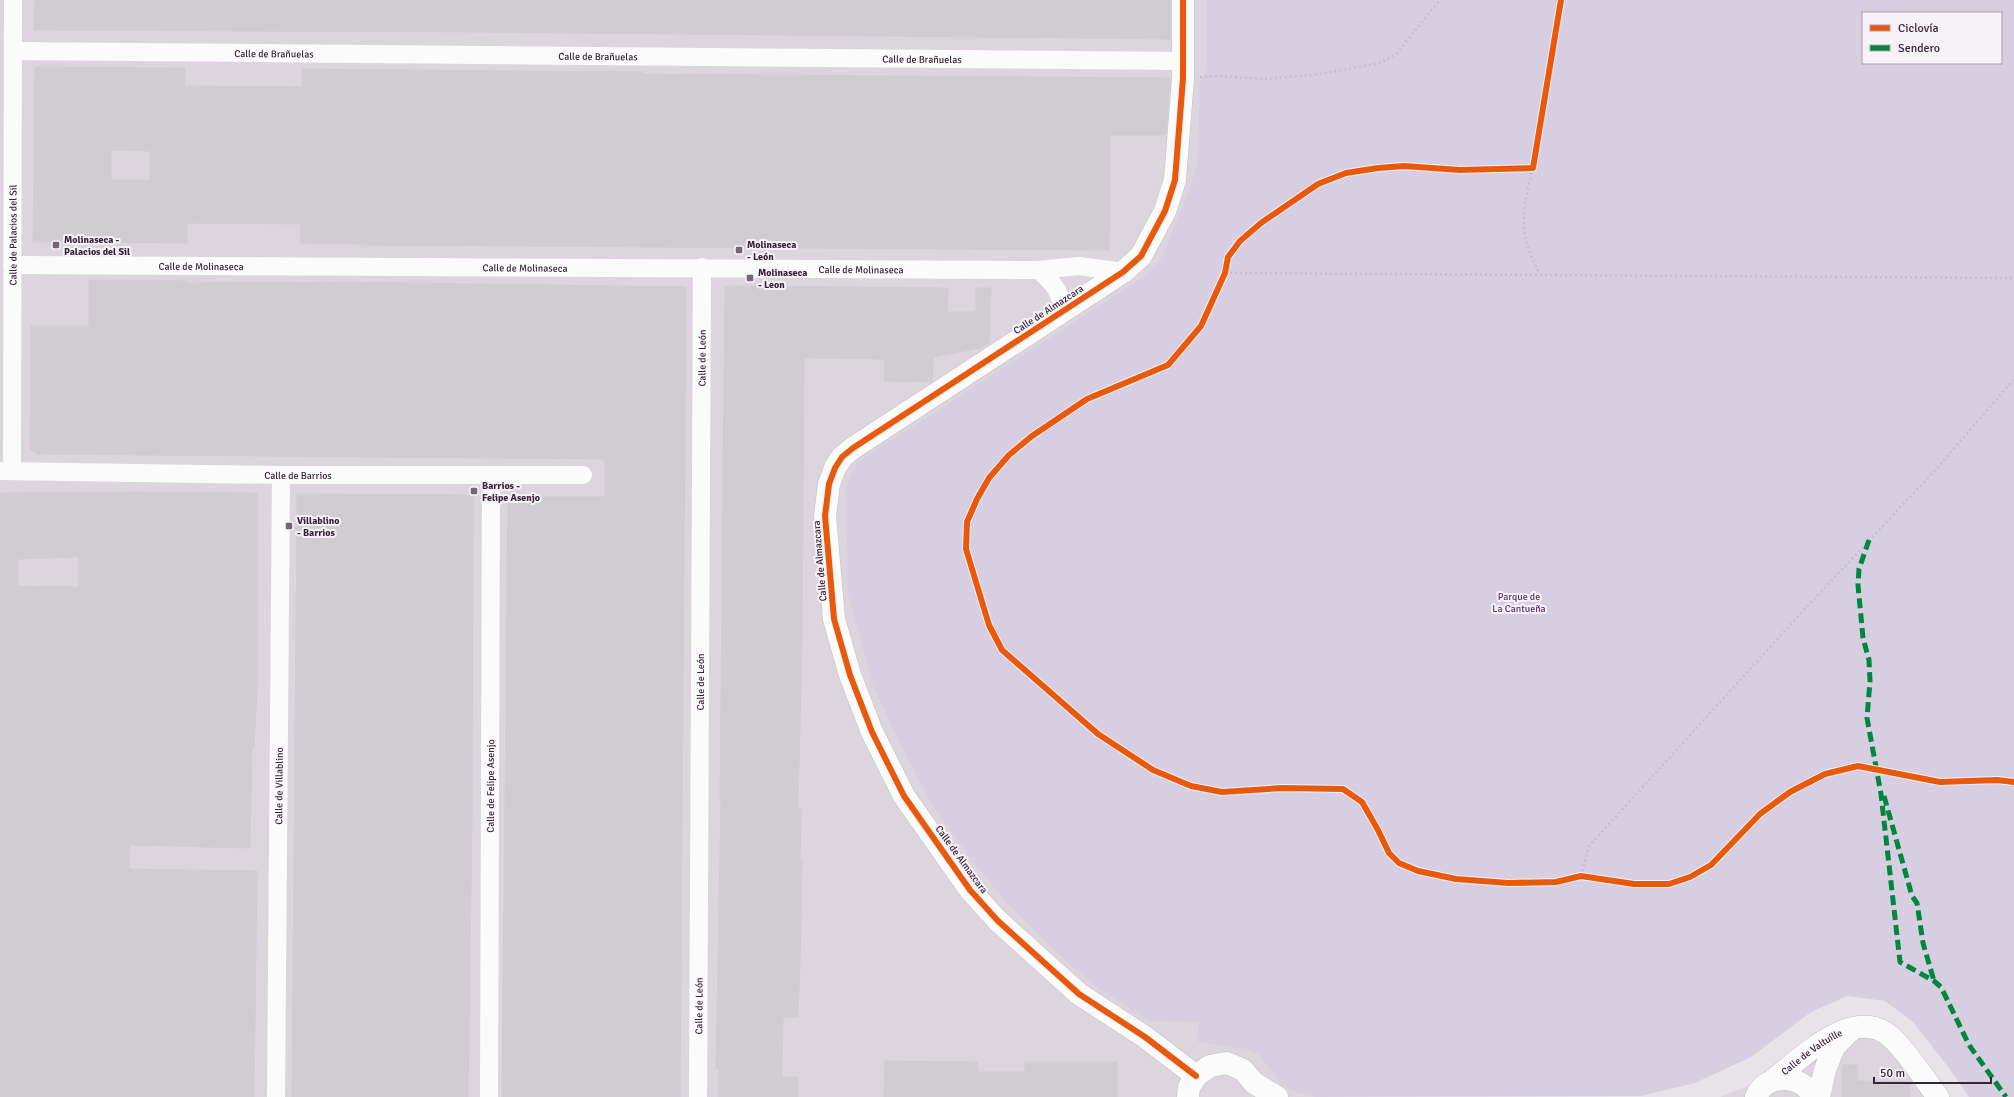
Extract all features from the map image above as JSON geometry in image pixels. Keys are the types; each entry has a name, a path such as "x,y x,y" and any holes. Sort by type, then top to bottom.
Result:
{"street":[{"name":"Calle de Palacios del Sil","path":"6,471 12,265 13,0"},
{"name":"Calle de Almazcara","path":"1183,0 1182,70 1175,180 1165,211 1141,256 1123,272 853,448 842,457 835,468 829,484 825,516 834,619 850,675 872,732 904,796 970,890 998,920 1080,994 1145,1037 1196,1076"},
{"name":"Calle de Brañuelas","path":"13,51 1182,70"},
{"name":"Calle de Molinaseca","path":"12,265 702,267 1038,270 1079,266 1123,272"},
{"name":"Calle de León","path":"698,1097 702,267"},
{"path":"1038,270 1057,288 1062,300 1063,311"},
{"name":"Calle de Barrios","path":"6,471 282,475 583,475"},
{"name":"Calle de Villablino","path":"276,1097 282,475"},
{"name":"Calle de Felipe Asenjo","path":"490,1097 491,475"},
{"name":"Calle de Valtuílle","path":"1759,1092 1829,1036 1864,1026 1874,1028 1890,1036 1938,1097"},
{"name":"Calle de Valtuílle","path":"1819,1097 1825,1070 1834,1047 1853,1028"},
{"path":"1188,1097 1189,1087 1196,1076 1210,1066 1227,1064 1243,1070 1256,1090 1278,1097"},
{"path":"1759,1092 1784,1078 1795,1080 1804,1085 1812,1097"}],"path":[{"path":"1182,70 1220,76 1266,79 1320,74 1380,63 1396,54 1440,0"},
{"path":"1556,0 1559,5"},
{"path":"1540,274 1534,263 1525,237 1523,206 1533,168 1561,0"},
{"path":"1533,168 1460,170 1404,166 1346,173 1318,184 1261,223 1240,242 1228,257 1225,273 1201,326 1168,365 1087,399 1032,436 1009,455 989,478 977,499 967,522 966,549 989,625 1002,650 1098,734 1153,770 1191,786 1222,792 1282,788 1343,790 1362,802 1389,853 1399,863 1418,871 1456,879 1508,883 1556,882 1581,876 1634,884 1669,884 1690,877 1711,865 1760,814 1790,792 1824,774 1858,766 1940,782 1997,780 2014,782"},
{"path":"1225,273 2014,278"},
{"path":"1581,876 1590,846 1798,617 1939,466 2014,380"}],"shaded area":[{"path":"0,0 1207,0 1207,65 1199,86 1198,158 1191,184 1160,262 1148,274 874,689 930,802 972,861 1008,905 1051,948 1100,990 1149,1021 1198,1023 1197,1042 1249,1050 1260,1056 1279,1082 1291,1091 1314,1097 0,1097"},
{"path":"1874,1024 1938,1097 1720,1097 1774,1075"}],"green space":[{"name":"Parque de La Cantueña","path":"1207,0 2014,0 2014,1097 1969,1097 1949,1068 1913,1022 1885,1001 1847,996 1811,1012 1751,1057 1695,1083 1641,1096 1314,1097 1291,1091 1279,1082 1260,1056 1249,1050 1197,1042 1198,1023 1149,1021 1100,990 1051,948 1008,905 972,861 930,802 874,689 848,594 846,488 856,463 1148,274 1160,261 1191,184 1198,158 1199,86 1207,65"}],"building":[{"path":"35,0 1170,0 1170,39 478,32 34,30"},
{"path":"35,67 185,68 184,86 302,87 302,69 643,72 643,74 1170,78 1166,135 1110,135 1109,250 360,245 300,243 301,224 187,223 187,243 33,242","holes":["111,150 150,151 150,180 111,180"]},
{"path":"89,280 185,281 185,283 348,282 686,287 680,1097 502,1097 508,497 605,497 605,459 38,454 30,449 31,326 89,326"},
{"path":"725,286 948,288 947,312 976,312 976,288 991,288 989,343 980,348 933,357 932,382 884,381 885,359 804,358 802,644 798,808 801,808 800,861 802,861 800,964 798,1017 783,1017 782,1077 798,1077 798,1097 719,1097 719,1069 716,1069 721,799"},
{"path":"0,493 257,493 257,690 254,747 252,747 250,848 130,845 129,869 257,871 254,1097 0,1097","holes":["79,557 79,587 18,586 18,559"]},
{"path":"297,494 473,495 472,819 468,1097 292,1097"},
{"path":"885,1061 978,1062 978,1072 1025,1072 1025,1062 1117,1062 1117,1097 884,1097"},
{"path":"1843,1065 1857,1065 1857,1081 1910,1082 1910,1097 1842,1097"}],"marked path":[{"path":"1869,540 1859,569 1858,585 1863,638 1869,660 1870,681 1867,718 1881,794 1900,962 1934,981 1941,987 1969,1045 2006,1097"},
{"path":"1884,796 1912,896 1917,903 1923,943 1934,981"}],"cycle path":[{"path":"1183,0 1183,78 1175,180 1165,211 1141,256 1123,272 853,448 842,457 835,468 829,484 825,516 834,619 850,675 872,732 904,796 970,890 998,921 1079,994 1145,1037 1196,1076"},
{"path":"1561,0 1533,168 1460,170 1404,166 1346,173 1318,184 1261,223 1240,241 1228,257 1225,273 1201,326 1168,365 1087,399 1032,436 1009,455 989,478 977,499 967,522 966,549 989,625 1002,650 1098,734 1153,770 1191,786 1222,792 1282,788 1343,789 1362,802 1389,853 1399,863 1418,871 1456,879 1508,883 1556,882 1581,876 1634,884 1669,884 1690,877 1711,865 1760,814 1790,792 1825,774 1858,766 1940,782 1997,780 2014,782"}],"place":[{"name":"Molinaseca - Palacios del Sil","path":"56,245"},
{"name":"Molinaseca - León","path":"739,250"},
{"name":"Molinaseca - Leon","path":"750,278"},
{"name":"Barrios - Felipe Asenjo","path":"474,491"},
{"name":"Villablino - Barrios","path":"289,526"}]}
